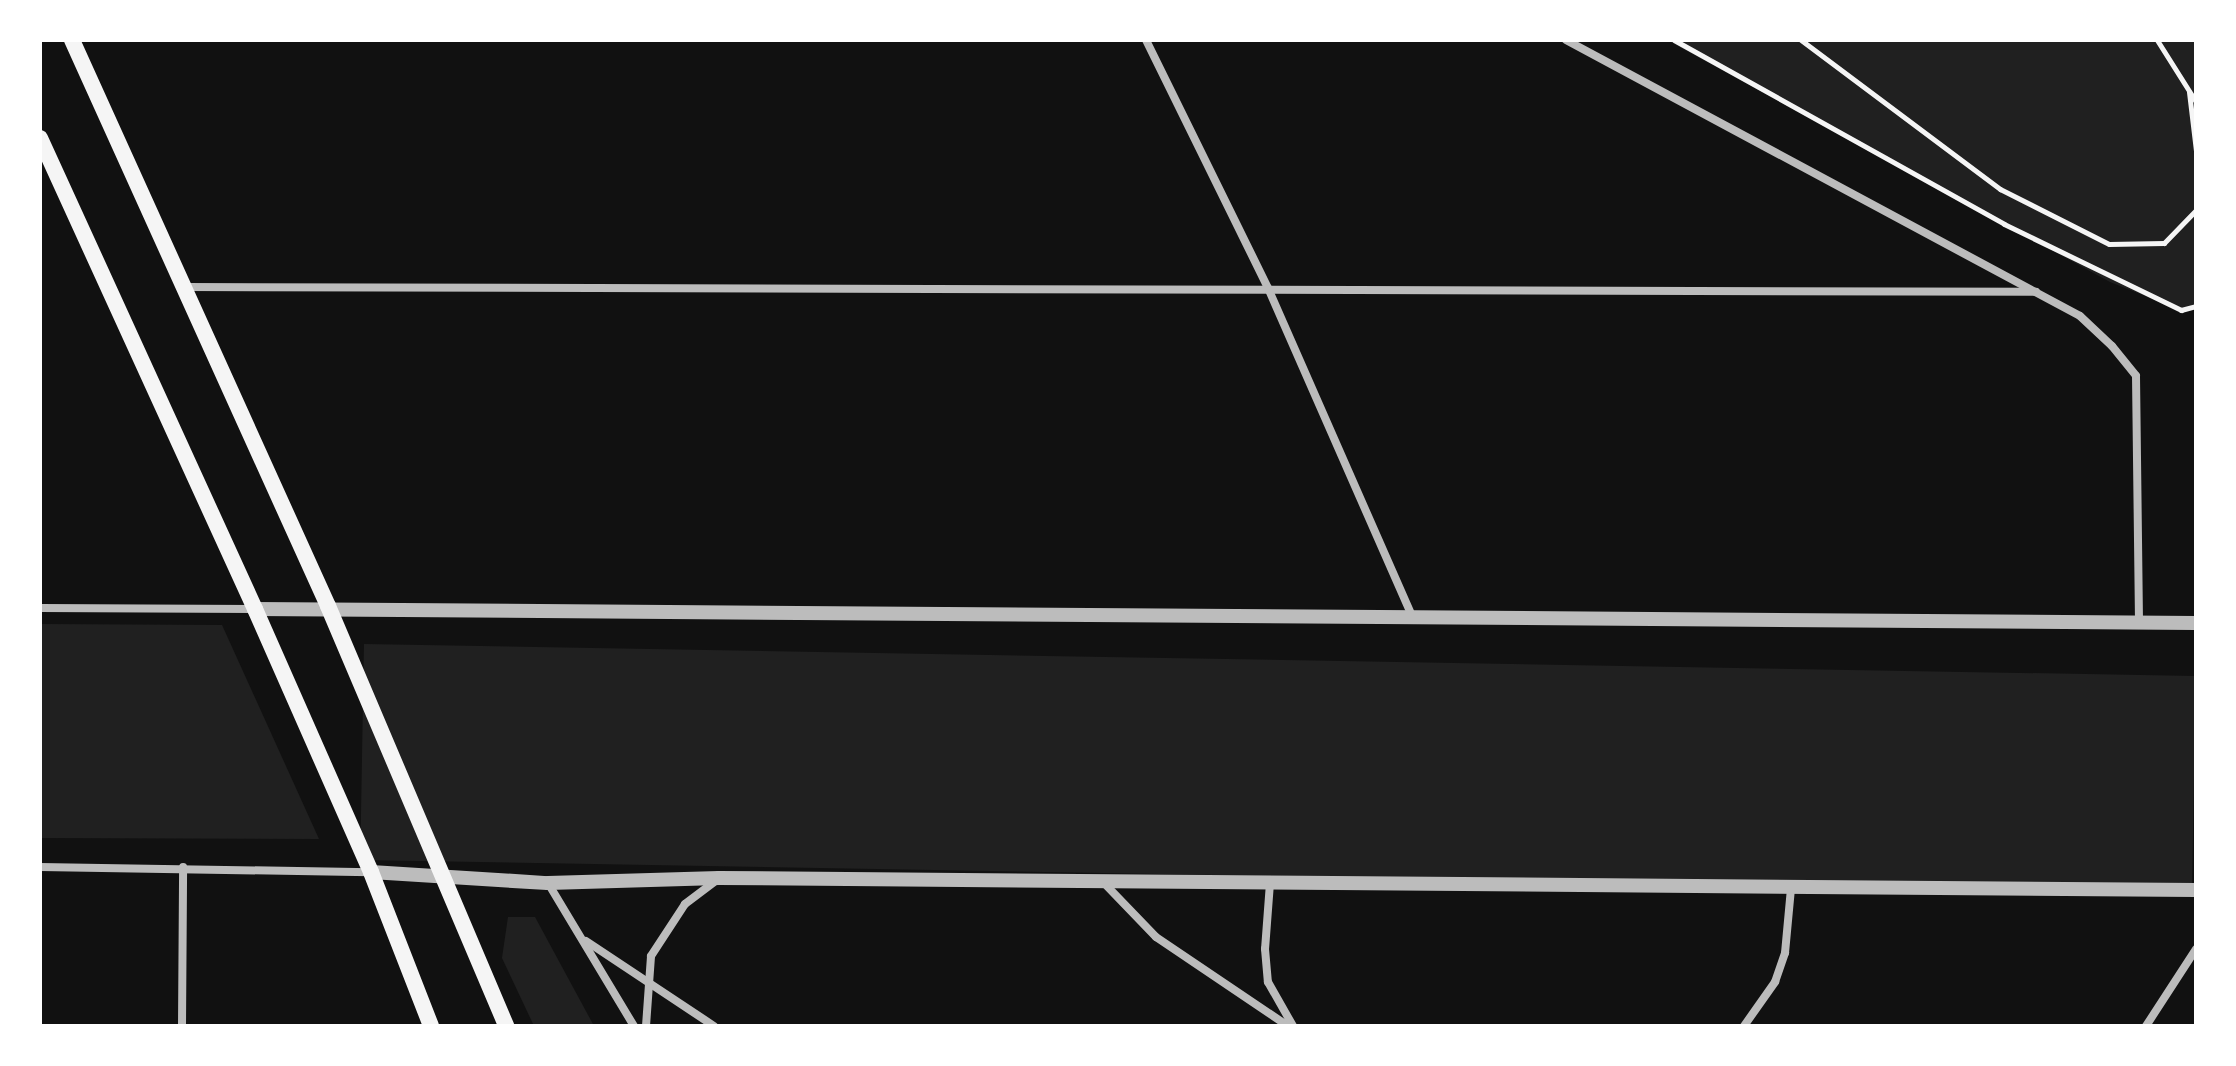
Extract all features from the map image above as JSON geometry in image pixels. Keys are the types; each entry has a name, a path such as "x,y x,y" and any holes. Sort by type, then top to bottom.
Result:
{"main road":[{"path":"72,40 328,606 506,1026"},
{"path":"40,138 371,872 431,1026"}],"street":[{"path":"1146,40 1268,288 1411,614"},
{"path":"1566,40 2080,316 2136,376 2139,623"},
{"path":"182,287 2036,292"},
{"path":"40,608 255,609 328,606 2196,623"},
{"path":"40,867 371,872 548,883 719,878 2196,890"},
{"path":"182,1026 183,867"},
{"path":"646,1026 646,979 651,956 685,904 719,878"},
{"path":"548,883 586,940 634,1026"},
{"path":"1104,883 1156,937 1290,1026"},
{"path":"1270,883 1265,949 1268,982 1290,1026"},
{"path":"1744,1026 1775,982 1785,953 1791,888"},
{"path":"586,940 714,1026"},
{"path":"2146,1026 2196,949"}],"path":[{"path":"1674,40 2004,224 2181,310 2196,306"},
{"path":"1801,40 2000,189 2109,244 2164,243 2196,210"},
{"path":"2157,40 2196,102"},
{"path":"2189,90 2196,151"}],"shaded area":[{"path":"1667,40 2196,40 2196,306 2181,310 2110,282"},
{"path":"40,624 222,625 319,839 40,838"},
{"path":"364,644 2196,676 2192,892 360,860"},
{"path":"508,917 535,917 594,1026 534,1026 502,958"}]}
